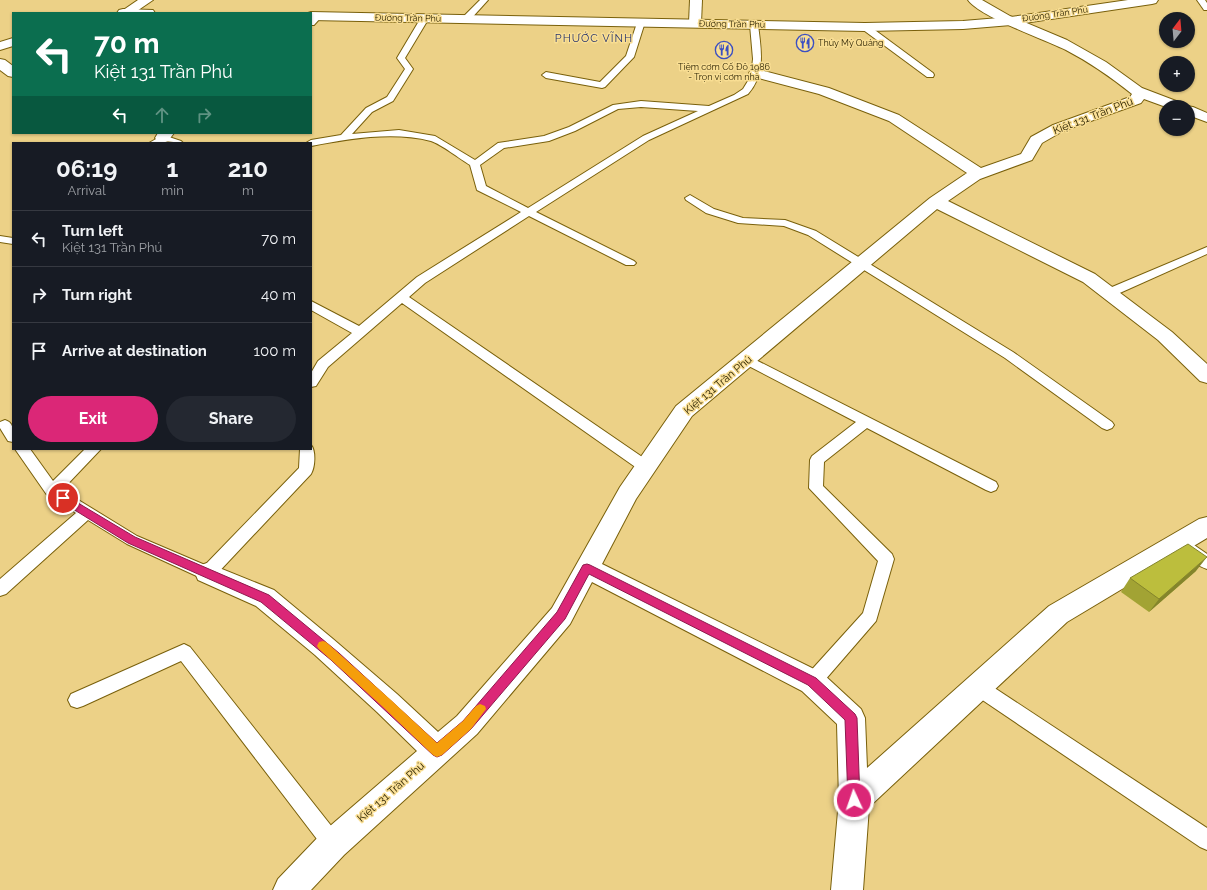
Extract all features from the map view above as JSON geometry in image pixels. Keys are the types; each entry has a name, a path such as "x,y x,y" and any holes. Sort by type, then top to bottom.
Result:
{"street":[{"path":"126,12 147,0"},
{"path":"695,23 696,0"},
{"name":"Kiệt 131 Trần Phú","path":"289,890 333,844 467,725 561,616 628,493 684,411 748,360 936,202 979,174 1027,157 1036,140 1058,128 1136,100 1139,94 1137,91 1091,58 1011,21 985,8 974,0"},
{"name":"Đường Trần Phú","path":"313,18 426,18 865,27 963,25 1011,21 1152,0"},
{"path":"0,46 12,42"},
{"path":"0,63 12,72"},
{"path":"756,73 824,91 894,118 979,174"},
{"path":"1137,91 1161,100"},
{"path":"1195,113 1207,118"},
{"path":"936,202 1089,278 1165,336 1207,376"},
{"path":"854,800 1058,614 1207,526"},
{"path":"587,568 812,682 851,718 854,800 847,890"},
{"path":"207,573 265,598 330,652 437,751"}],"lane":[{"path":"466,19 484,0"},
{"path":"1201,0 1207,8"},
{"path":"344,137 369,110 390,99 408,69 401,58 426,18"},
{"path":"546,75 602,85 630,57 641,22"},
{"path":"312,381 322,364 421,280 646,138 737,97 747,90 756,78 754,25"},
{"path":"865,27 930,75"},
{"path":"475,164 501,145 546,139 572,129 616,107 641,104 711,109"},
{"path":"312,143 344,137 399,132 435,139 475,164 481,188 630,263"},
{"path":"161,138 175,142"},
{"path":"690,198 710,211 742,221 785,223 812,233 1009,355 1107,425"},
{"path":"0,239 12,241"},
{"path":"1109,294 1207,250"},
{"path":"401,297 646,467"},
{"path":"312,307 360,332"},
{"path":"748,360 991,486"},
{"path":"812,682 870,616 886,559 816,488 818,460 866,421"},
{"path":"5,425 12,435"},
{"path":"23,450 52,491 132,540 207,573 306,470 307,450"},
{"path":"52,491 93,450"},
{"path":"0,589 87,512"},
{"path":"1180,543 1207,563"},
{"path":"77,700 184,652 333,844"},
{"path":"978,687 1207,840"}],"building":[{"path":"1188,544 1207,557 1159,599 1130,578"}],"slow traffic":[{"path":"323,646 387,703 437,751 467,725 480,709"}],"place":[{"name":"Thúy Mỳ Quảng","path":"805,43"},
{"name":"Tiệm cơm Cố Đô 1986 - Trọn vị cơm nhà","path":"724,50"}],"district":[{"name":"PHƯỚC VĨNH","path":"594,38"}],"route":[{"path":"63,498 132,540 265,598 335,656 437,751 467,725 561,616 587,568 812,682 851,718 854,800"}]}
